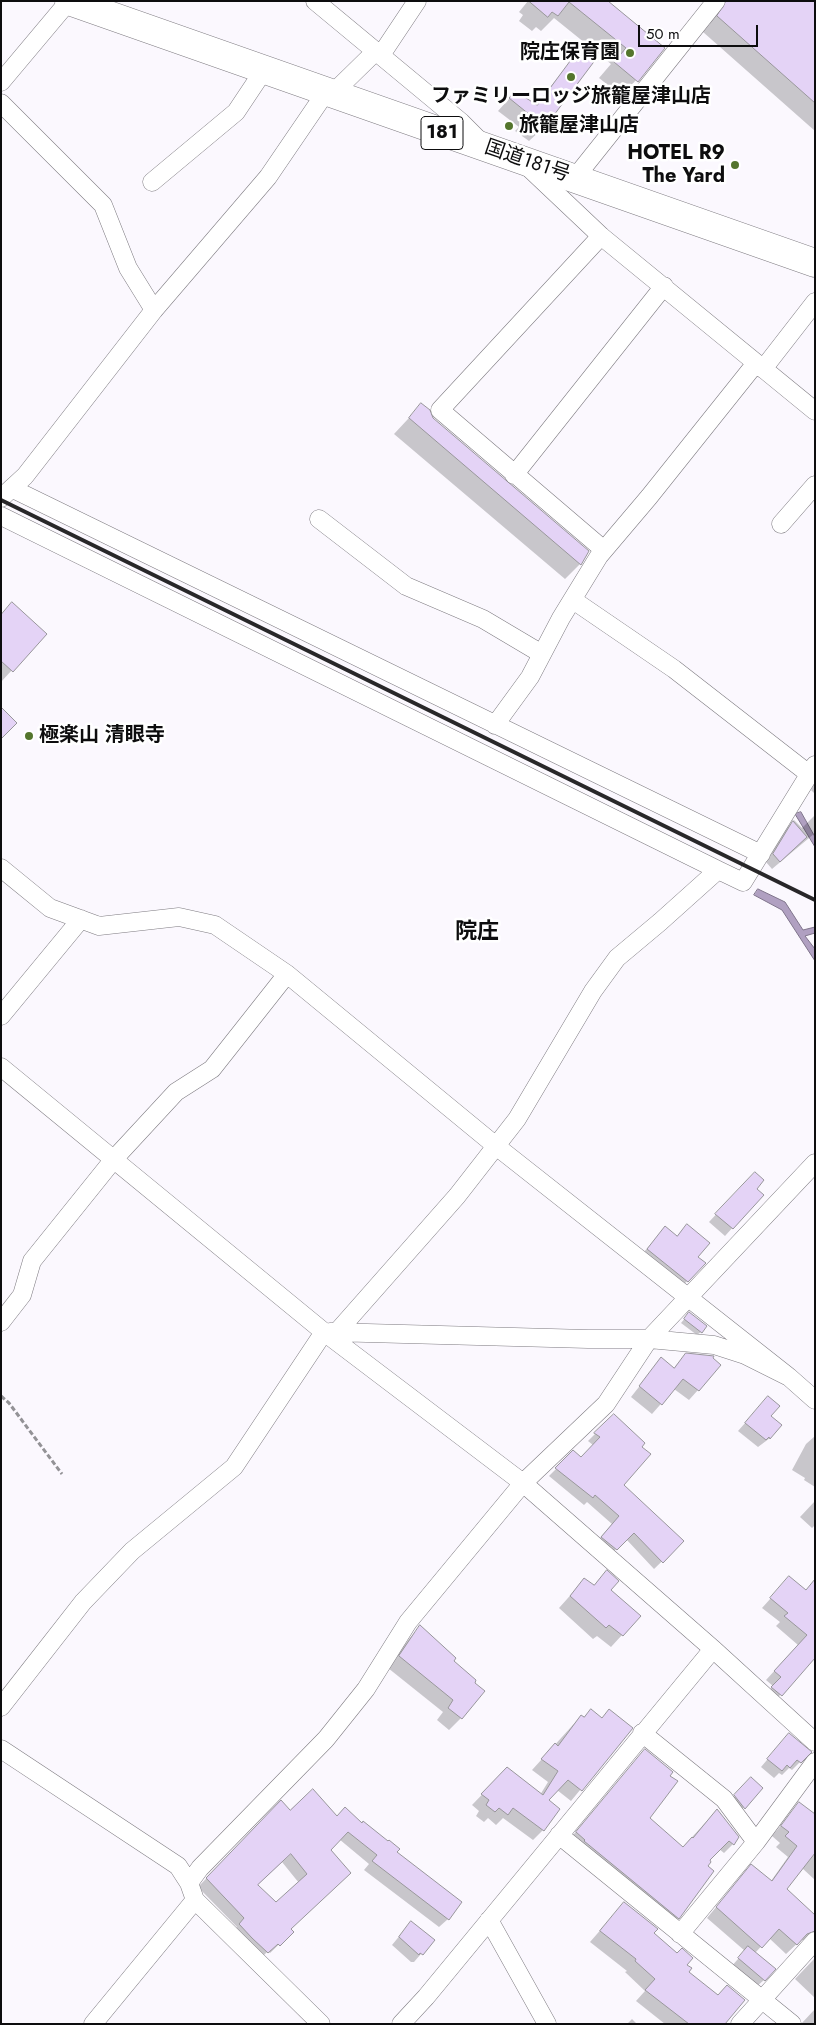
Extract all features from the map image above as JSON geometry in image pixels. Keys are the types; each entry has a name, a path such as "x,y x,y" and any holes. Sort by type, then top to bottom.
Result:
{"highway":[{"name":"国道181号","path":"69,1 815,264"}],"street":[{"path":"1,82 69,1"},
{"path":"315,1 462,122 489,149"},
{"path":"416,1 379,53 329,93 268,177 154,310 7,494 495,725 761,854"},
{"path":"574,179 716,1"},
{"path":"152,182 236,112 264,70"},
{"path":"1,103 102,205 128,268 154,310"},
{"path":"522,162 601,236 815,411"},
{"path":"601,236 440,410 604,550"},
{"path":"514,475 664,286"},
{"path":"495,725 530,677 573,600 604,550 815,302"},
{"path":"781,524 815,485"},
{"path":"1,516 743,882 812,770 674,669 573,600"},
{"path":"319,519 406,586 482,619 542,654"},
{"path":"1,868 50,908 99,926 179,917 215,925 287,974 496,1146 815,1400"},
{"path":"1,1707 83,1602 132,1551 234,1467 330,1332 457,1196 517,1119 593,991 617,958 718,870"},
{"path":"1,1016 80,919"},
{"path":"1,1322 22,1295 32,1261 114,1159 176,1092 212,1070 287,974"},
{"path":"1,1068 330,1332 523,1483 713,1648 815,1742"},
{"path":"189,1883 200,1868 326,1738 366,1689 408,1622 523,1483 606,1404 650,1338 686,1297 815,1163"},
{"path":"330,1332 579,1339 650,1338 714,1345 745,1355 789,1378"},
{"path":"401,2024 713,1648"},
{"path":"642,1733 724,1799 756,1842"},
{"path":"1,1750 178,1866 189,1883 196,1900 321,2024"},
{"path":"680,1934 756,1842 815,1762"},
{"path":"559,1835 761,2001 792,2024"},
{"path":"93,2024 196,1900"},
{"path":"489,1920 548,2024"},
{"path":"740,2024 815,1942"}],"path":[{"path":"1,1396 9,1403 62,1474"}],"shaded area":[{"path":"801,812 815,837 815,847 795,814"},
{"path":"758,889 785,902 803,930 815,927 815,933 805,936 815,949 815,961 782,910 754,895"}],"building":[{"name":"院庄保育園","path":"529,1 608,1 665,48 638,82 614,62 626,48 569,2 558,16 552,12 548,17"},
{"path":"726,1 815,1 815,103 717,16"},
{"name":"ファミリーロッジ旅籠屋津山店","path":"581,47 596,59 542,131 526,119 530,115 509,98 515,91 537,105"},
{"path":"421,403 430,410 433,418 589,551 581,565 409,418"},
{"path":"12,602 47,634 13,672 1,661 1,615"},
{"path":"1,707 17,723 1,739"},
{"path":"793,821 807,837 780,862 773,854"},
{"path":"755,1172 764,1180 757,1189 764,1195 733,1229 715,1214"},
{"path":"687,1224 710,1243 698,1257 706,1263 688,1282 647,1249 665,1226 677,1236"},
{"path":"689,1312 707,1326 702,1333 684,1319"},
{"path":"686,1353 714,1356 713,1358 721,1365 699,1391 683,1379 662,1405 639,1386 661,1357 674,1368"},
{"path":"768,1396 780,1406 771,1416 782,1425 770,1439 769,1437 766,1440 745,1423"},
{"path":"614,1414 645,1443 642,1447 651,1454 624,1485 684,1541 663,1563 634,1533 617,1550 601,1537 619,1516 595,1495 593,1498 555,1468 573,1450 581,1457 600,1437 594,1433"},
{"path":"607,1570 619,1581 611,1590 641,1616 623,1636 609,1625 606,1628 570,1596 584,1578 594,1585"},
{"path":"789,1576 806,1590 815,1579 815,1658 782,1696 771,1687 781,1677 774,1671 807,1635 784,1616 788,1613 770,1598"},
{"path":"420,1625 456,1658 454,1661 476,1680 475,1683 485,1691 462,1719 448,1708 453,1700 399,1656"},
{"path":"591,1709 602,1718 609,1709 633,1728 582,1791 568,1780 549,1800 560,1809 544,1831 513,1808 508,1815 499,1808 495,1812 486,1805 489,1800 481,1794 507,1767 543,1795 558,1771 541,1759 555,1743 558,1746 581,1715 584,1717"},
{"path":"789,1733 812,1752 801,1763 797,1760 790,1768 787,1765 782,1771 767,1759"},
{"path":"645,1749 673,1772 670,1776 678,1781 650,1818 683,1847 717,1809 739,1837 734,1845 729,1841 710,1860 711,1862 708,1866 714,1871 679,1919 584,1841 576,1832"},
{"path":"751,1777 763,1788 745,1809 734,1795"},
{"path":"313,1789 337,1816 345,1807 362,1823 363,1821 400,1849 397,1852 462,1902 449,1920 372,1861 377,1855 348,1832 331,1850 351,1873 291,1929 294,1932 280,1946 278,1944 268,1953 239,1924 244,1918 206,1878 281,1800 290,1810","holes":["291,1854 307,1874 276,1902 258,1885"]},
{"path":"799,1802 815,1814 815,1853 787,1889 815,1915 815,1931 807,1934 797,1945 779,1929 762,1948 716,1907 751,1864 772,1881 797,1846 785,1836 789,1832 781,1826"},
{"path":"624,1902 658,1929 654,1933 677,1953 682,1948 693,1958 687,1965 692,1968 689,1972 718,1995 727,1985 745,2000 725,2024 689,2024 645,1990 655,1979 635,1961 636,1959 600,1931"},
{"path":"411,1921 435,1940 423,1955 420,1953 419,1955 399,1937"},
{"path":"748,1946 776,1969 765,1981 738,1958"}],"railway":[{"path":"1,500 815,900"}],"place":[{"name":"院庄保育園","path":"630,53"},
{"name":"ファミリーロッジ旅籠屋津山店","path":"571,77"},
{"name":"旅籠屋津山店","path":"509,126"},
{"name":"HOTEL R9 The Yard","path":"735,165"},
{"name":"極楽山 清眼寺","path":"29,736"}],"district":[{"name":"院庄","path":"477,933"}]}
